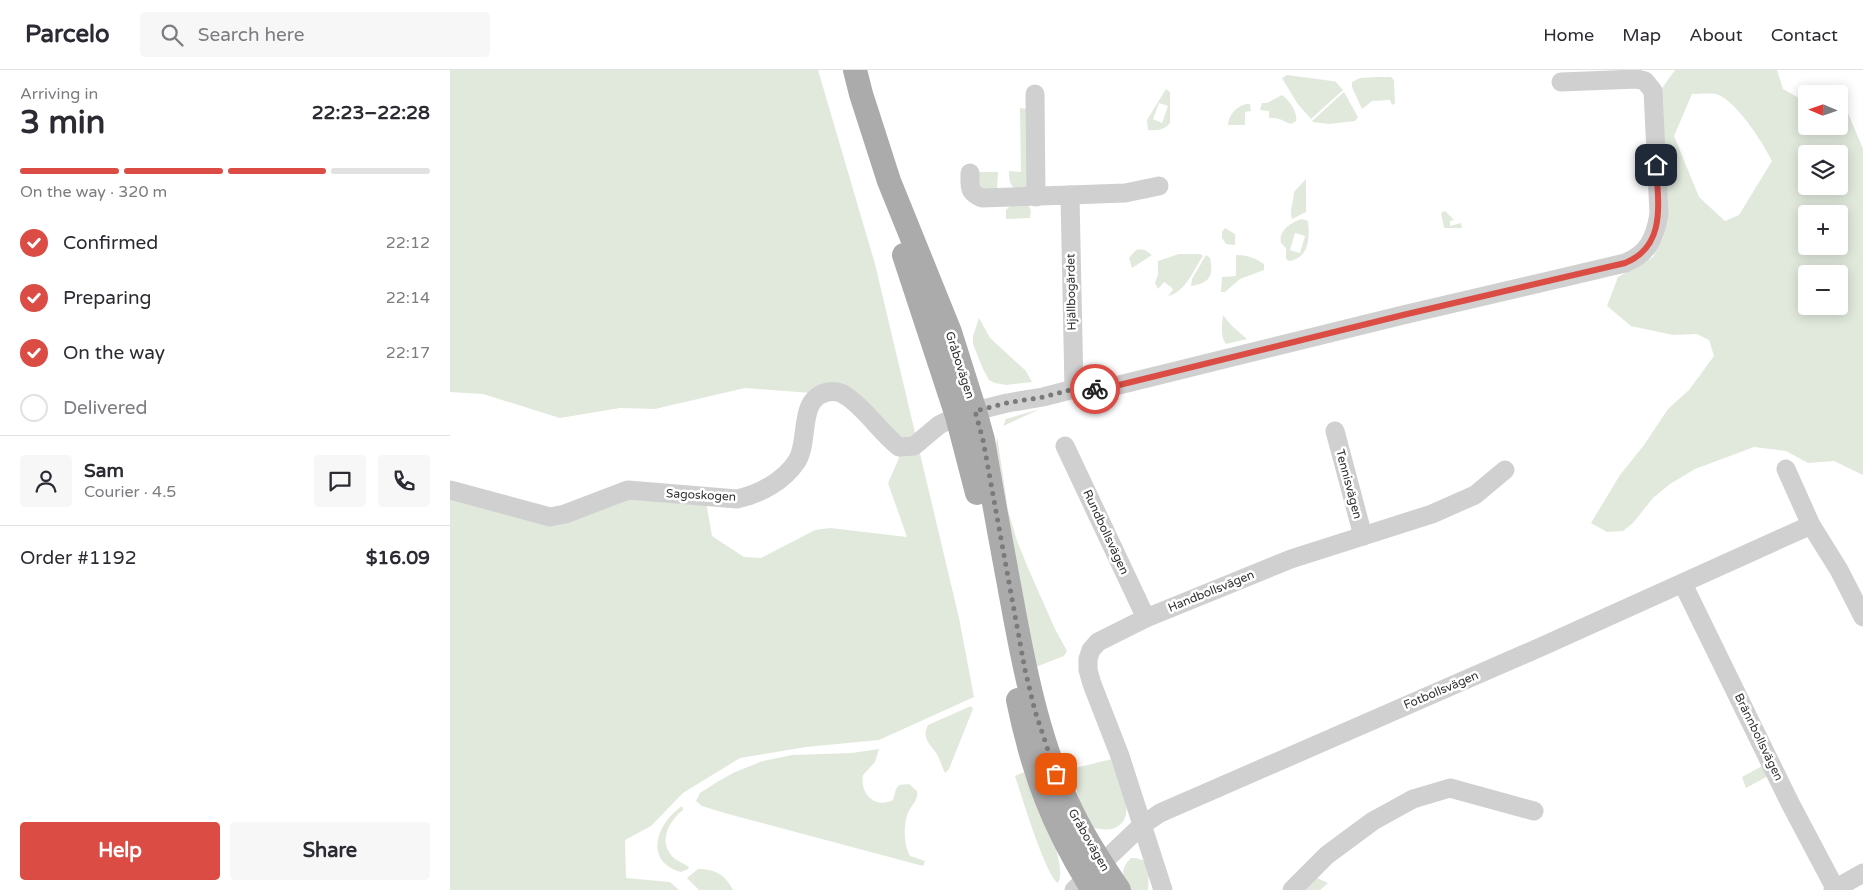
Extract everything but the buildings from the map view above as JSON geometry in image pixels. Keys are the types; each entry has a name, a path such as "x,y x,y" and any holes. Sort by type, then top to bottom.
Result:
{"main road":[{"name":"Gråbovägen","path":"844,70 966,414 983,440 1025,670 1035,711 1072,812 1089,881 1119,890"},
{"name":"Gråbovägen","path":"855,70 860,94 889,181 950,332 966,414"}],"street":[{"path":"966,414 1074,389 1111,387 1403,315 1602,269 1637,258 1646,250 1652,240 1659,214 1653,91 1649,75 1561,82"},
{"path":"1034,94 1036,196"},
{"path":"970,173 970,187 973,194 982,198 1125,193 1159,186"},
{"name":"Hjällbogärdet","path":"1070,195 1074,389"},
{"name":"Sagoskogen","path":"450,490 550,517 565,514 628,490 737,499 750,496 766,488 783,477 792,467 802,451 807,415 811,404 822,393 833,391 847,396 899,447 914,446 939,425 966,414"},
{"name":"Tennisvägen","path":"1335,431 1363,536"},
{"name":"Rundbollsvägen","path":"1065,446 1146,618"},
{"path":"1786,469 1811,525 1839,570 1863,617"},
{"name":"Handbollsvägen","path":"1163,890 1120,756 1092,684 1088,670 1088,659 1091,650 1098,642 1146,618 1291,559 1432,514 1475,495 1505,470"},
{"name":"Fotbollsvägen","path":"1089,881 1141,826 1160,813 1263,766 1683,584 1811,525"},
{"name":"Brännbollsvägen","path":"1683,584 1790,803 1835,890"},
{"path":"1292,890 1327,855 1373,821 1413,800 1450,788 1534,811"},
{"path":"1835,890 1863,873"}],"shaded area":[{"path":"450,70 818,70 875,264 959,618 974,697 879,740 806,747 740,758 683,793 651,826 625,840 626,878 670,882 679,890 450,890 450,494 546,521 625,494 706,502 712,536 744,557 761,558 815,530 830,528 907,537 888,483 899,458 896,436 837,395 745,388 655,409 620,408 560,418 483,394 450,392"},
{"path":"1675,70 1777,70 1783,89 1798,97 1798,135 1848,135 1848,113 1863,149 1863,475 1834,461 1808,463 1786,451 1754,447 1695,469 1670,484 1653,498 1633,523 1623,531 1607,532 1591,523 1620,475 1644,445 1668,409 1689,390 1714,356 1709,340 1697,334 1673,335 1631,326 1607,306 1618,277 1653,257 1663,238 1666,219 1658,94","holes":["1692,94 1716,94 1732,104 1756,133 1772,161 1739,215 1725,221 1699,197 1674,136"]},
{"path":"1287,75 1336,82 1343,90 1311,119 1297,103 1282,78"},
{"path":"1391,77 1394,80 1395,103 1392,105 1390,100 1372,101 1362,109 1352,87 1352,82 1360,78"},
{"path":"1166,89 1170,92 1170,123 1160,129 1148,130 1147,120","holes":["1159,103 1168,106 1162,123 1153,119"]},
{"path":"1344,92 1358,117 1355,121 1329,124 1312,121"},
{"path":"1282,95 1290,103 1296,114 1296,121 1289,124 1279,119 1269,118 1269,111 1260,110 1262,103 1267,103"},
{"path":"1246,104 1250,104 1251,111 1245,112 1245,125 1228,125 1234,112"},
{"path":"1020,108 1027,109 1028,189 1014,188 1009,178 1009,171 1021,172"},
{"path":"973,172 998,172 997,189 980,190"},
{"path":"1306,179 1306,212 1292,219 1291,212 1294,192"},
{"path":"1011,205 1028,205 1031,210 1030,218 1006,219 1006,210"},
{"path":"1445,211 1454,220 1450,221 1450,226 1461,223 1462,228 1444,228 1441,213"},
{"path":"1298,220 1308,221 1307,247 1300,256 1288,261 1286,258 1286,248 1281,243 1281,235 1286,228","holes":["1295,233 1305,236 1300,253 1290,250"]},
{"path":"1225,228 1235,234 1235,245 1226,244 1222,238 1222,232"},
{"path":"1138,249 1145,250 1152,255 1132,268 1129,258"},
{"path":"1179,254 1200,254 1203,256 1184,285 1174,294 1168,296 1173,290 1171,287 1164,282 1158,289 1155,283 1158,275 1158,261"},
{"path":"1206,255 1210,258 1211,265 1209,278 1202,283 1191,286 1192,279"},
{"path":"1236,255 1247,256 1257,260 1264,264 1264,270 1240,279 1225,292 1221,292 1222,277 1236,276"},
{"path":"1223,315 1247,339 1226,344 1222,334"},
{"path":"979,318 990,338 1026,371 1032,382 1006,385 989,380 973,344 973,336"},
{"path":"1038,410 1003,426 1006,419"},
{"path":"997,436 1008,510 1017,541 1055,629 1067,651 1064,656 1033,668 995,454"},
{"path":"971,706 973,709 949,769 945,773 937,754 927,741 926,730 928,725"},
{"path":"879,749 875,762 863,775 866,794 874,801 880,803 893,800 899,785 909,784 917,791 916,799 906,819 905,839 910,856 925,861 923,866 728,814 702,806 696,801 700,793 717,782 735,772 763,761 792,755 852,753"},
{"path":"1112,759 1124,792 1127,806 1126,814 1124,820 1115,828 1100,829 1091,827 1083,814 1071,769"},
{"path":"1764,765 1770,775 1746,788 1742,777"},
{"path":"1027,771 1055,845 1059,861 1060,874 1058,883 1047,866 1015,776"},
{"path":"682,806 683,810 669,827 666,840 670,853 675,859 689,867 681,872 669,867 662,859 658,851 658,841 666,822"},
{"path":"1131,858 1146,861 1149,869 1148,890 1129,890 1123,873 1127,862"},
{"path":"698,869 710,870 719,874 727,880 733,890 699,890 687,878"},
{"path":"1315,877 1328,883 1320,890 1303,890"}],"way so far":[{"path":"1056,774 1035,711 1025,670 983,440 975,411 1074,389 1095,389"}],"route":[{"path":"1095,389 1111,387 1403,315 1625,263 1637,258 1646,250 1657,227 1659,214 1656,165"}]}
